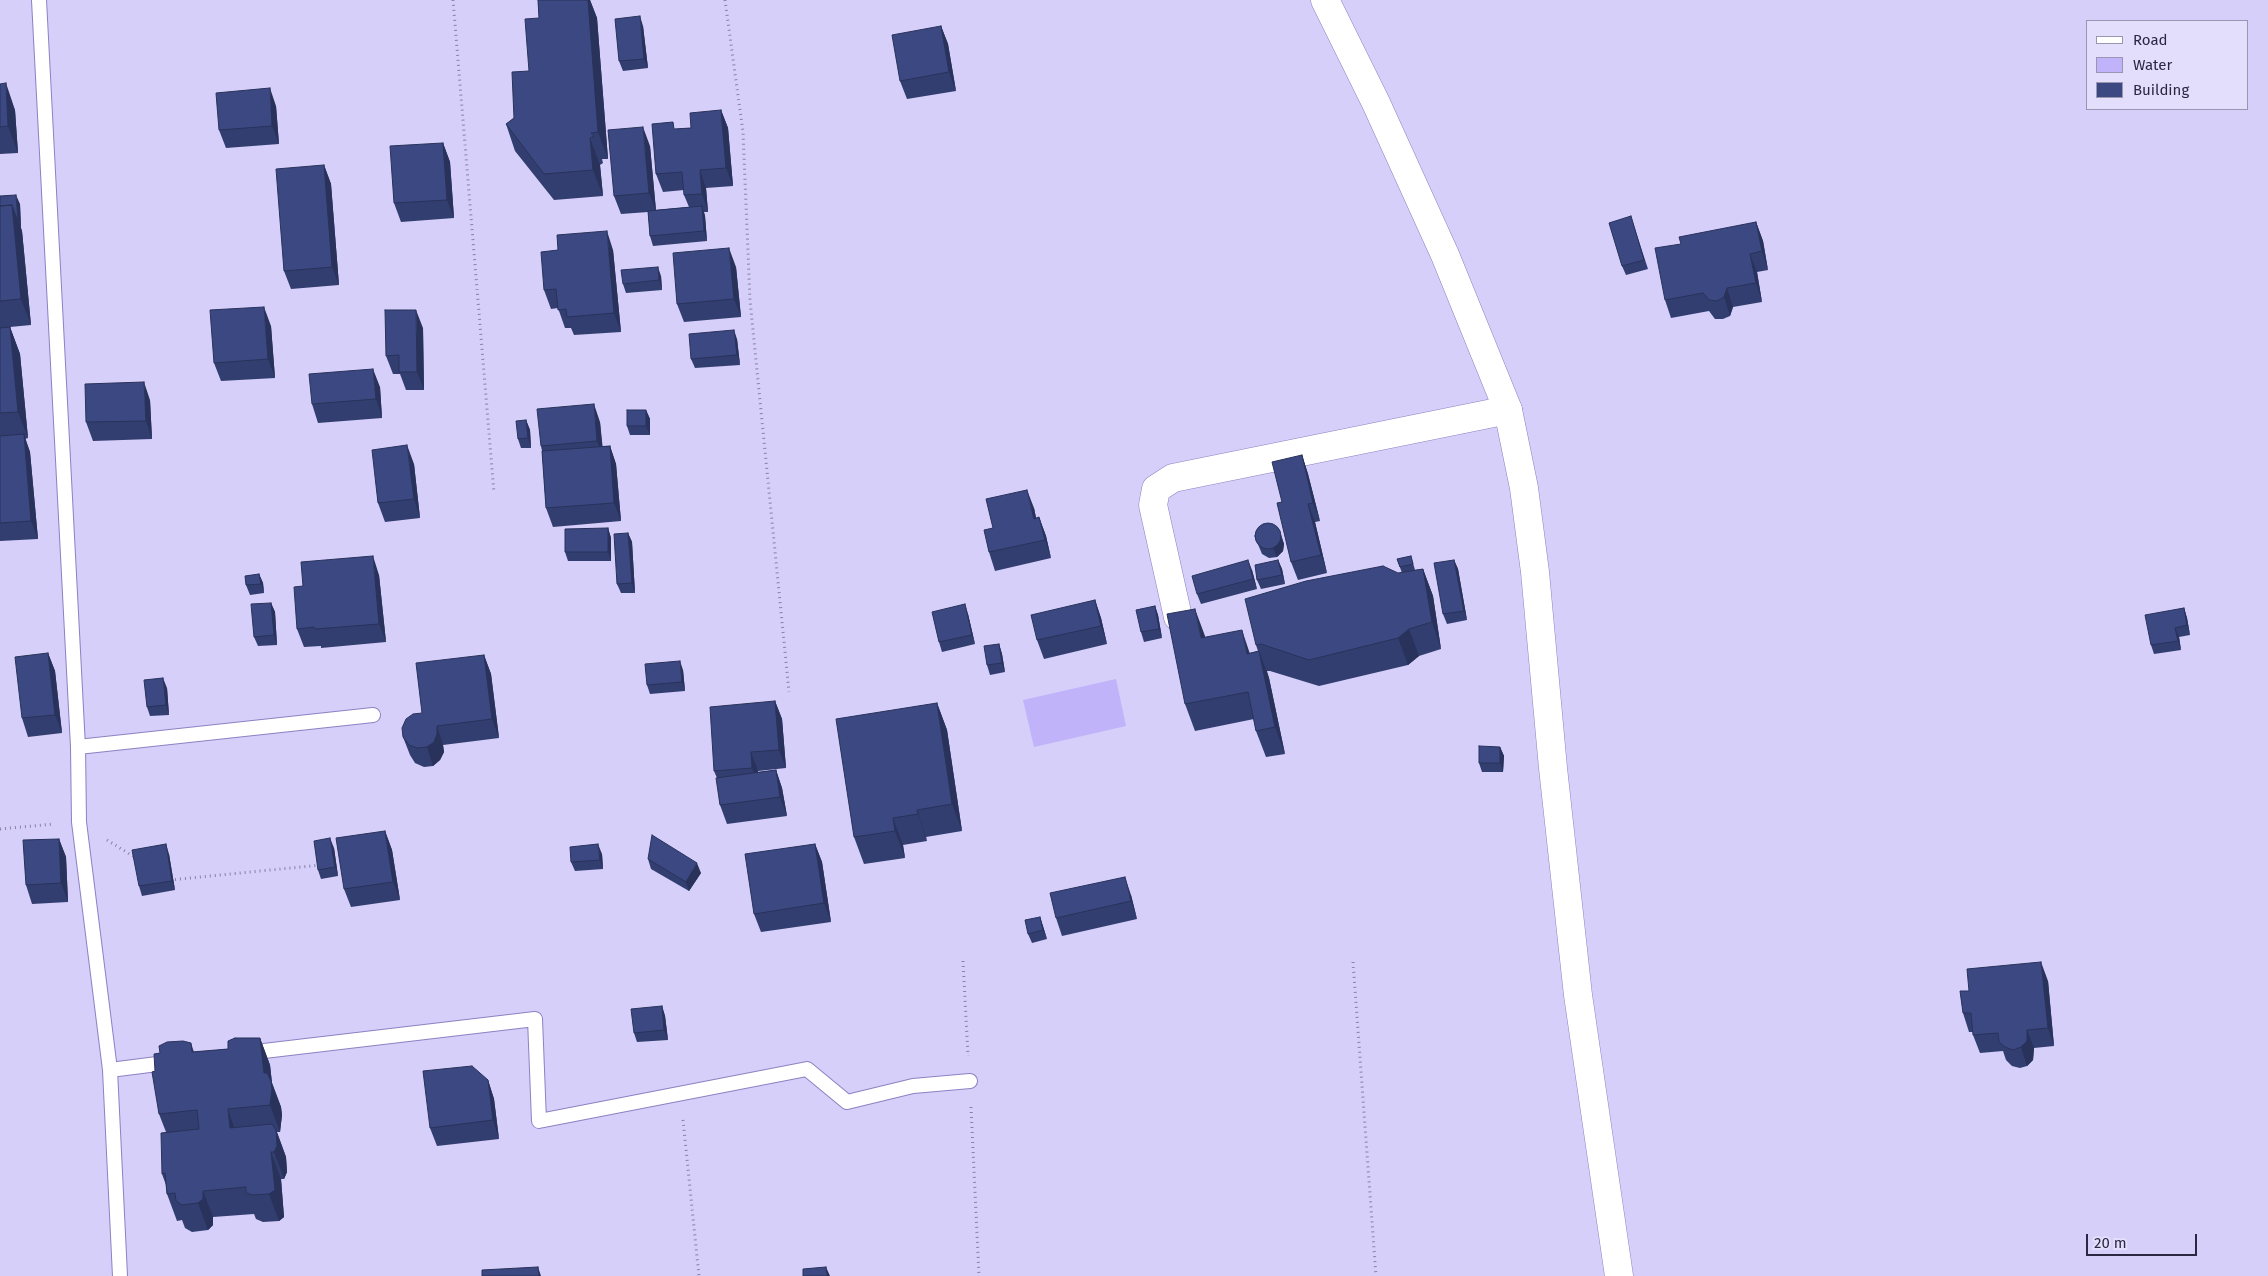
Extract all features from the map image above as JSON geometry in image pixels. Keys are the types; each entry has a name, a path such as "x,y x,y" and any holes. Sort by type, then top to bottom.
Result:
{"street":[{"path":"1325,0 1376,103 1445,255 1508,410 1524,488 1535,572 1553,768 1578,995 1618,1276"},
{"path":"1178,617 1153,505 1156,489 1173,478 1508,410"}],"lane":[{"path":"39,0 78,747 80,822 110,1070 120,1276"},
{"path":"78,747 373,715"},
{"path":"228,1056 535,1019 539,1121 807,1069 847,1102 913,1086 970,1081"},
{"path":"110,1070 189,1060"}],"path":[{"path":"452,0 494,493"},
{"path":"725,0 743,132 750,300 789,692"},
{"path":"0,829 80,822 137,859"},
{"path":"162,875 170,880 322,865"},
{"path":"963,961 979,1276"},
{"path":"1353,962 1376,1276"},
{"path":"681,1094 699,1276"}],"water":[{"path":"1116,679 1126,726 1034,747 1023,700"}],"building":[{"path":"538,0 588,0 598,132 591,133 594,136 590,138 593,170 544,174 506,124 514,118 512,72 529,71 525,19 539,18"},
{"path":"640,16 644,59 619,61 615,19"},
{"path":"941,26 949,72 900,81 892,35"},
{"path":"6,83 8,126 0,127 0,84"},
{"path":"270,88 272,126 219,130 216,93"},
{"path":"721,110 726,168 700,170 702,194 684,195 682,172 656,174 652,124 673,122 674,129 691,128 690,113"},
{"path":"643,127 649,193 614,196 608,130"},
{"path":"443,143 447,200 394,203 390,146"},
{"path":"324,165 332,267 284,271 276,169"},
{"path":"16,195 18,219 12,205 0,206 0,196"},
{"path":"12,205 21,299 0,301 0,206"},
{"path":"702,206 704,231 650,236 648,211"},
{"path":"1631,216 1644,260 1622,266 1609,223"},
{"path":"1756,222 1762,251 1750,254 1756,283 1727,288 1724,297 1717,301 1709,300 1703,293 1665,300 1655,248 1681,244 1679,237"},
{"path":"607,231 614,313 567,317 566,309 558,310 556,289 544,290 541,252 558,250 557,235"},
{"path":"729,248 734,299 677,304 673,253"},
{"path":"658,267 659,280 623,284 621,270"},
{"path":"264,307 268,359 214,363 210,310"},
{"path":"385,310 416,310 417,372 399,372 399,355 386,356"},
{"path":"10,327 18,412 0,413 0,328"},
{"path":"734,330 737,355 691,359 689,334"},
{"path":"373,369 376,399 312,404 309,374"},
{"path":"144,382 146,421 86,422 85,384"},
{"path":"594,404 597,441 541,446 537,409"},
{"path":"627,410 646,410 646,426 627,426"},
{"path":"526,420 528,438 518,439 516,421"},
{"path":"24,434 31,521 0,523 0,436"},
{"path":"407,445 414,499 378,503 372,450"},
{"path":"610,446 614,503 546,508 542,451"},
{"path":"1302,455 1313,503 1308,504 1321,555 1291,562 1277,503 1282,502 1272,462"},
{"path":"1027,490 1034,519 1039,517 1045,540 989,552 984,530 993,528 986,499"},
{"path":"1268,523 1277,527 1281,536 1277,545 1268,549 1259,545 1255,536 1259,527"},
{"path":"608,528 608,552 565,552 565,529"},
{"path":"628,533 632,583 617,584 614,534"},
{"path":"373,556 379,624 297,629 294,587 303,586 301,562"},
{"path":"1411,556 1413,564 1400,567 1397,559"},
{"path":"1248,560 1253,579 1197,594 1192,576"},
{"path":"1278,560 1282,575 1257,580 1255,565"},
{"path":"1454,560 1464,611 1443,614 1434,563"},
{"path":"1383,566 1398,573 1423,569 1432,622 1409,629 1398,638 1309,660 1261,644 1256,645 1245,599 1306,581"},
{"path":"259,574 261,584 246,585 245,576"},
{"path":"1095,600 1101,626 1037,640 1031,615"},
{"path":"271,603 274,635 254,637 251,604"},
{"path":"965,604 972,635 939,642 932,612"},
{"path":"1155,606 1159,629 1141,632 1136,610"},
{"path":"2184,608 2187,625 2175,628 2178,641 2151,645 2145,615"},
{"path":"1195,609 1201,638 1242,630 1247,654 1259,651 1275,727 1256,731 1248,692 1185,704 1167,614"},
{"path":"999,644 1002,663 987,665 984,646"},
{"path":"48,653 55,715 22,718 15,657"},
{"path":"484,655 492,719 437,726 434,742 427,747 417,748 409,745 403,737 402,728 406,719 413,714 422,713 416,663"},
{"path":"680,661 682,682 647,685 645,664"},
{"path":"163,678 166,705 147,707 144,680"},
{"path":"775,701 779,750 751,752 752,768 714,771 710,707"},
{"path":"937,703 952,804 917,810 918,814 893,818 895,831 854,837 836,719"},
{"path":"1479,746 1500,747 1500,763 1479,763"},
{"path":"776,770 780,797 720,805 716,778"},
{"path":"385,831 393,882 344,889 336,838"},
{"path":"652,835 697,863 686,882 648,859"},
{"path":"330,838 335,867 318,870 314,841"},
{"path":"59,839 61,883 26,885 23,840"},
{"path":"166,844 172,881 139,886 132,850"},
{"path":"598,844 600,860 571,862 570,847"},
{"path":"815,844 824,903 754,914 745,854"},
{"path":"1125,877 1131,901 1056,918 1050,893"},
{"path":"1040,917 1043,930 1028,934 1025,920"},
{"path":"2041,962 2048,1028 2027,1030 2027,1041 2021,1047 2013,1050 1999,1042 1998,1033 1973,1035 1971,1013 1963,1013 1960,991 1969,991 1967,969"},
{"path":"662,1006 664,1030 634,1033 631,1009"},
{"path":"235,1038 260,1038 264,1073 267,1073 271,1081 272,1089 270,1105 228,1109 230,1128 272,1124 276,1130 277,1146 274,1152 271,1152 275,1190 269,1194 253,1195 246,1193 246,1187 203,1191 203,1199 198,1203 182,1205 176,1201 175,1193 167,1194 165,1173 162,1174 161,1133 199,1129 197,1110 159,1114 152,1072 155,1071 154,1054 160,1053 159,1046 167,1042 183,1041 191,1043 192,1052 228,1049 228,1041"},
{"path":"472,1066 488,1080 493,1120 430,1128 423,1071"},
{"path":"538,1267 539,1276 482,1276 482,1270"},
{"path":"826,1267 827,1276 803,1276 803,1269"}]}
